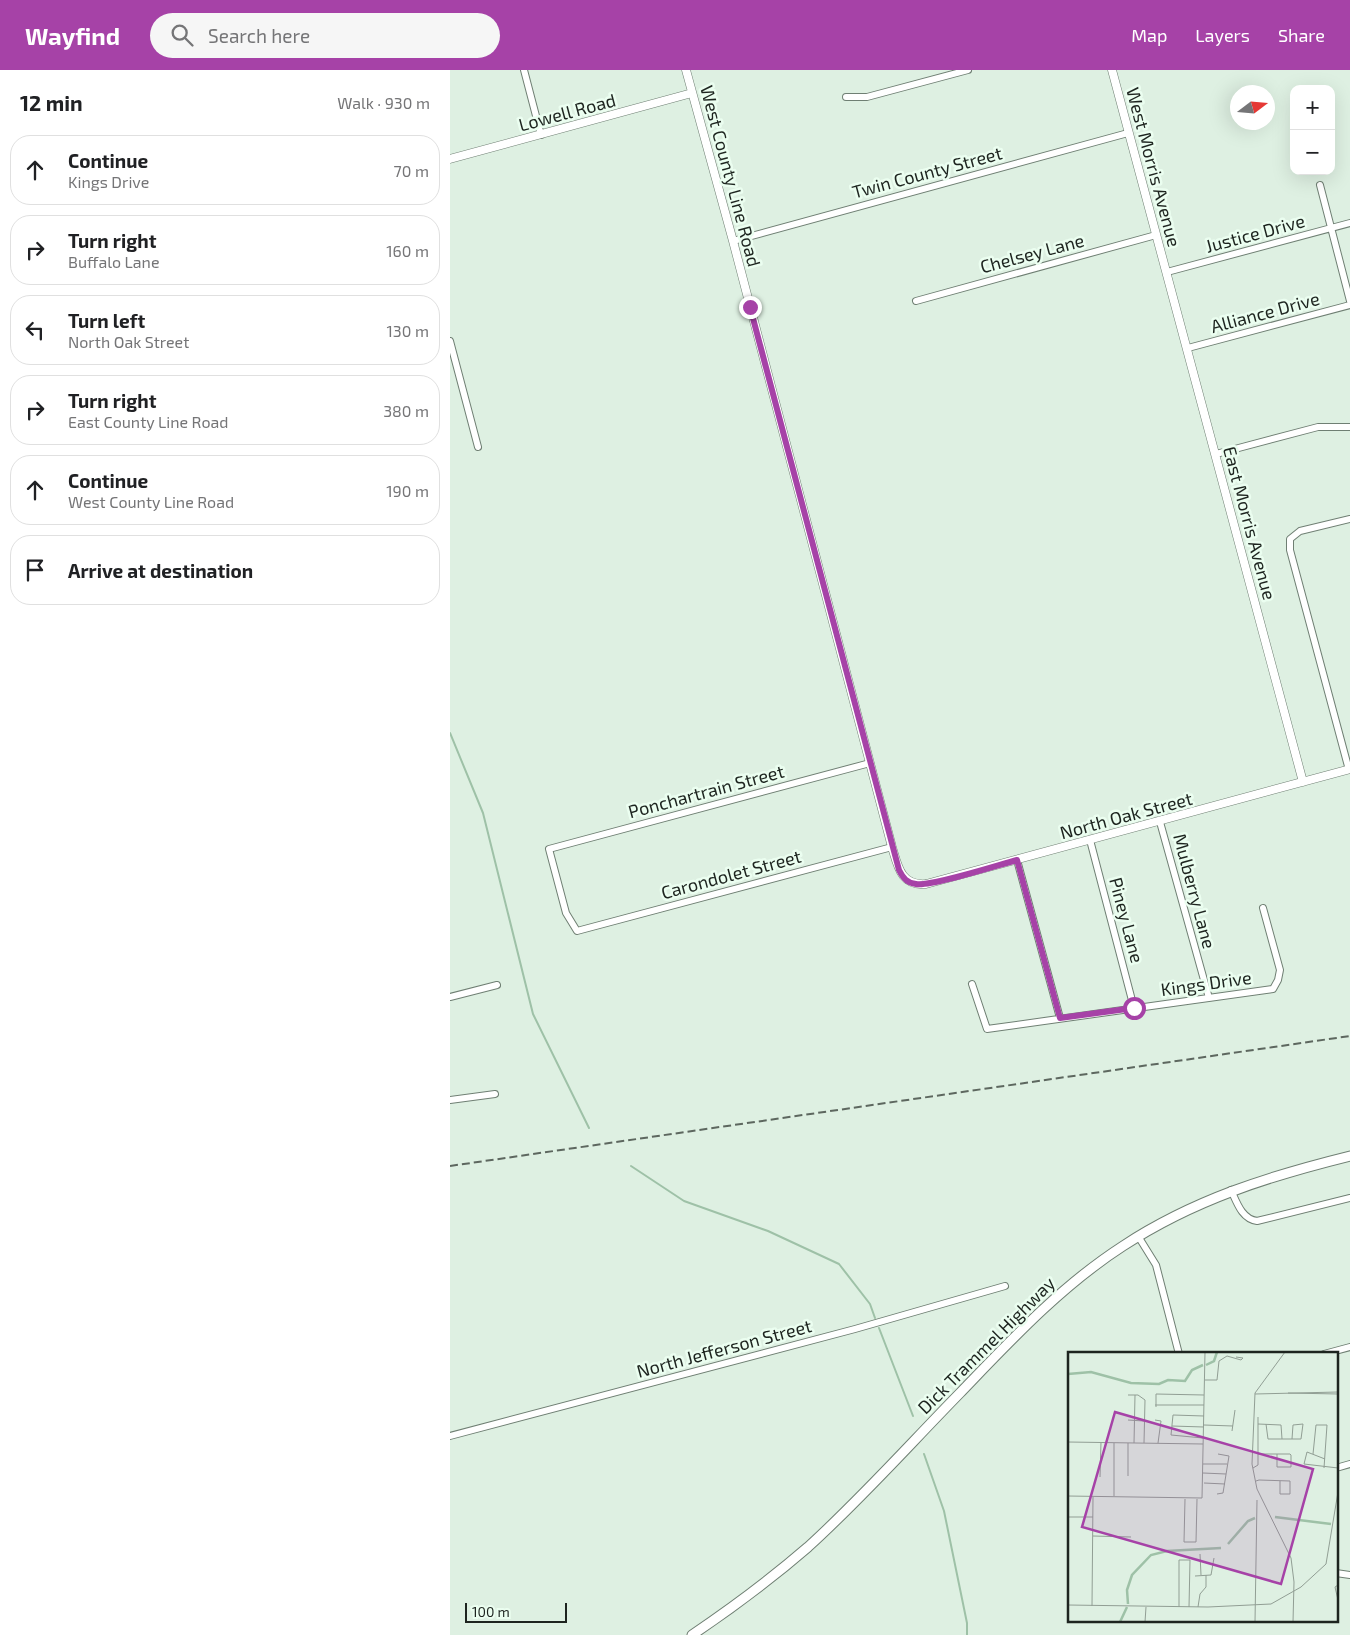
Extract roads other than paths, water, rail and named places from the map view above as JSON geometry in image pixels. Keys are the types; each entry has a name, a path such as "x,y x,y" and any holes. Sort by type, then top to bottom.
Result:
{"main road":[{"name":"Dick Trammel Highway","path":"692,1635 751,1594 808,1546 1035,1316 1092,1268 1138,1236 1187,1210 1231,1190 1287,1171 1350,1156"}],"street":[{"path":"524,70 541,135"},
{"name":"West County Line Road","path":"686,70 800,493 892,847 899,870 904,879 910,883"},
{"path":"846,97 867,97 968,70"},
{"name":"West Morris Avenue","path":"1112,70 1167,272"},
{"name":"Lowell Road","path":"450,159 692,93"},
{"name":"Twin County Street","path":"733,241 1128,133"},
{"path":"1320,185 1350,303"},
{"name":"Justice Drive","path":"1167,272 1350,223"},
{"name":"Chelsey Lane","path":"916,300 1156,235"},
{"name":"East Morris Avenue","path":"1167,272 1303,782"},
{"name":"Alliance Drive","path":"1188,348 1350,303"},
{"path":"450,341 478,447"},
{"path":"1216,454 1318,427 1350,427"},
{"path":"1349,769 1290,550 1290,539 1300,531 1350,519"},
{"name":"Ponchartrain Street","path":"577,931 566,913 549,849 870,763"},
{"name":"North Oak Street","path":"910,883 926,884 1160,822 1349,769"},
{"name":"Mulberry Lane","path":"1160,822 1209,998"},
{"name":"Piney Lane","path":"1090,840 1134,1008"},
{"name":"Carondolet Street","path":"577,931 892,847"},
{"path":"1017,860 1060,1018"},
{"name":"Kings Drive","path":"972,984 987,1029 1273,989 1278,980 1280,970 1263,908"},
{"path":"450,997 497,985"},
{"path":"450,1100 495,1094"},
{"path":"1231,1190 1241,1211 1251,1220 1257,1221 1350,1200"},
{"path":"1138,1236 1156,1265 1178,1352"},
{"name":"North Jefferson Street","path":"450,1436 855,1329 1005,1286"},
{"path":"1331,1352 1350,1347"}],"waterway":[{"path":"450,733 483,813 533,1014 589,1128"},
{"path":"631,1166 684,1201 768,1231 839,1264 870,1304 875,1318"},
{"path":"879,1328 913,1416"},
{"path":"924,1454 944,1511 967,1623 967,1635"}],"railway":[{"path":"450,1166 1350,1036"}]}
